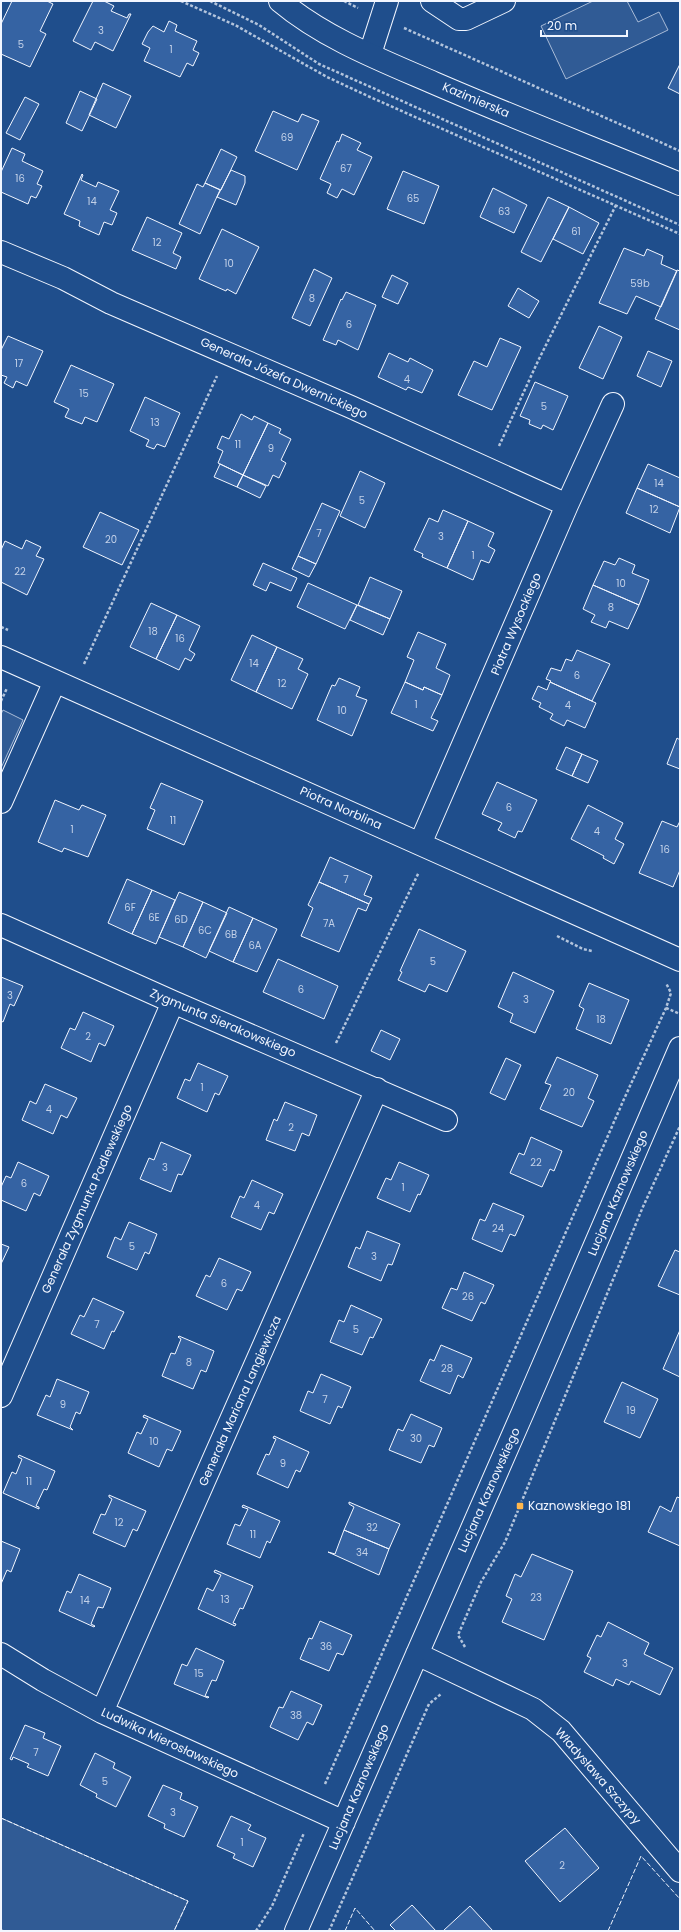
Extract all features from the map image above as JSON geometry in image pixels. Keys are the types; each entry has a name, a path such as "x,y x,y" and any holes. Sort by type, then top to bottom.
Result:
{"street":[{"name":"Kazimierska","path":"280,1 296,15 330,35 370,54 500,111 680,184"},
{"path":"432,1 459,19 466,19 504,1"},
{"path":"370,54 384,10"},
{"name":"Generała Józefa Dwernickiego","path":"1,252 63,278 111,303 228,353 567,505"},
{"name":"Piotra Wysockiego","path":"420,844 567,505 613,404"},
{"name":"Piotra Norblina","path":"1,657 680,960"},
{"path":"1,802 55,681"},
{"name":"Zygmunta Sierakowskiego","path":"1,925 173,1002 446,1120"},
{"name":"Generała Zygmunta Padlewskiego","path":"1,1396 173,1002"},
{"name":"Lucjana Kaznowskiego","path":"296,1931 680,1048"},
{"name":"Generała Mariana Langiewicza","path":"102,1712 377,1089"},
{"name":"Ludwika Mierosławskiego","path":"1,1654 43,1680 102,1712 344,1822"},
{"name":"Władysława Szczypy","path":"417,1654 533,1709 561,1731 680,1871"}],"path":[{"path":"181,1 235,25 327,77 680,234"},
{"path":"344,1 384,10 680,151"},
{"path":"488,469 538,361 616,205"},
{"path":"84,664 228,353"},
{"path":"1,701 10,682"},
{"path":"324,1066 421,868"},
{"path":"556,935 583,949 595,952"},
{"path":"256,1931 272,1906 410,1594 624,1099 666,1008 671,993 665,981 662,980"},
{"path":"666,1008 680,1014"},
{"path":"329,1931 430,1704 439,1694 451,1691 466,1650 458,1635 481,1582 505,1542 639,1217 680,1126"}],"shaded area":[{"path":"593,1 627,1 638,22 659,12 668,30 566,79 541,26"},
{"path":"3,710 23,720 1,768 1,714"},
{"path":"1,1818 188,1901 174,1931 1,1931"}],"building":[{"path":"12,1 47,1 53,4 40,31 46,34 30,67 1,54 1,24"},
{"path":"93,1 104,1 114,6 111,11 127,18 129,14 131,14 113,51 95,42 91,50 73,41"},
{"path":"169,21 177,25 175,31 197,41 193,50 199,53 193,66 187,63 180,77 144,61 150,48 142,44 148,32 153,26 164,32"},
{"path":"680,64 680,94 668,88"},
{"path":"103,83 131,96 116,128 89,115"},
{"path":"80,91 97,99 82,131 66,123"},
{"path":"25,97 39,104 20,140 6,133"},
{"path":"273,111 298,122 302,114 319,121 297,170 255,151"},
{"path":"342,134 361,143 357,150 372,157 354,195 342,189 337,198 327,193 331,184 320,179 337,141 339,142"},
{"path":"12,148 25,154 22,161 43,171 37,184 42,186 36,198 31,196 28,204 1,192 1,172"},
{"path":"221,149 237,157 221,190 205,183"},
{"path":"231,170 245,176 245,183 236,205 217,197"},
{"path":"403,171 439,186 424,224 387,209"},
{"path":"82,174 81,180 96,187 98,182 119,191 110,210 117,213 112,225 104,222 99,235 79,226 80,221 64,214"},
{"path":"205,183 220,190 200,234 179,224 197,184 203,187"},
{"path":"493,188 527,205 514,233 480,217"},
{"path":"548,197 569,207 541,262 521,252"},
{"path":"569,207 599,223 583,254 553,239"},
{"path":"147,217 182,233 173,253 181,257 176,269 132,250"},
{"path":"222,229 259,247 236,294 227,289 226,291 199,279"},
{"path":"624,248 644,256 647,249 663,256 661,264 677,271 661,307 636,296 627,314 599,303"},
{"path":"314,269 332,278 310,326 292,318"},
{"path":"677,270 680,271 680,330 655,319"},
{"path":"392,275 408,283 398,304 382,297"},
{"path":"518,288 539,301 529,318 508,306"},
{"path":"346,292 376,305 358,350 338,340 336,345 323,340 341,299 342,300"},
{"path":"599,326 622,337 603,379 579,368"},
{"path":"8,336 43,351 27,386 16,381 13,388 4,383 7,377 1,375 1,350"},
{"path":"500,338 521,347 492,410 458,395 474,361 487,367"},
{"path":"648,351 672,361 661,387 637,376"},
{"path":"389,353 408,362 410,358 433,370 422,393 408,387 406,390 378,377"},
{"path":"71,365 114,384 97,422 85,417 82,424 65,417 69,409 54,402"},
{"path":"535,382 568,396 553,430 543,425 541,429 529,424 530,420 520,416"},
{"path":"145,397 180,413 165,447 157,444 154,449 146,446 149,440 130,431"},
{"path":"241,414 252,420 254,416 268,423 243,475 218,463 223,451 217,448 222,436 229,439"},
{"path":"268,423 281,429 279,433 291,439 281,460 286,463 279,478 273,475 268,486 243,475"},
{"path":"220,464 243,475 237,487 214,477"},
{"path":"648,464 680,478 680,507 637,488"},
{"path":"360,471 385,483 365,528 340,516"},
{"path":"243,475 266,486 260,498 237,487"},
{"path":"637,488 680,507 670,533 626,513"},
{"path":"322,503 340,511 316,564 298,556"},
{"path":"443,510 468,521 447,568 422,557 423,554 414,550 429,518 438,522"},
{"path":"100,512 139,530 122,565 83,547"},
{"path":"468,521 494,533 488,546 495,550 489,563 481,560 473,580 447,568"},
{"path":"26,540 41,547 36,556 44,559 27,595 1,582 1,550 5,541 22,549"},
{"path":"298,556 316,564 309,577 292,569"},
{"path":"619,558 635,565 632,573 649,580 639,605 593,585 604,561 615,565"},
{"path":"263,563 297,578 291,591 270,582 266,591 253,585"},
{"path":"370,577 402,591 390,619 358,605"},
{"path":"308,583 357,605 345,629 297,607"},
{"path":"593,585 639,605 628,629 609,621 606,628 591,622 595,615 583,609"},
{"path":"151,603 177,615 156,659 130,647"},
{"path":"357,605 390,619 383,635 350,620"},
{"path":"177,615 200,626 189,650 195,654 191,661 185,658 179,670 156,659"},
{"path":"418,632 446,644 436,668 450,675 442,695 424,687 423,690 405,682 414,660 407,657"},
{"path":"252,635 277,647 256,692 231,680"},
{"path":"277,647 303,659 298,669 308,674 292,709 256,692"},
{"path":"577,650 610,664 592,701 546,679 551,668 561,671 566,659 572,661"},
{"path":"339,678 360,687 356,696 367,700 352,736 317,720 332,685 335,686"},
{"path":"405,682 423,690 424,687 442,695 431,718 438,721 433,731 391,713"},
{"path":"550,682 596,703 585,728 567,720 564,726 550,719 553,714 539,707 541,703 532,699 538,686 547,690"},
{"path":"677,738 680,740 680,769 667,764"},
{"path":"566,747 582,754 572,776 556,769"},
{"path":"582,754 598,761 588,783 572,776"},
{"path":"497,782 537,800 522,832 518,831 515,838 498,830 502,823 482,814"},
{"path":"161,783 203,801 184,845 147,829 155,810 150,808"},
{"path":"55,800 79,810 82,805 106,815 88,857 64,848 62,852 38,842"},
{"path":"588,805 623,823 615,839 624,844 614,864 603,858 604,856 571,839"},
{"path":"662,821 677,827 680,821 680,870 673,887 639,873"},
{"path":"330,857 372,876 364,895 372,898 369,904 319,882"},
{"path":"127,879 152,890 132,934 108,923"},
{"path":"319,882 369,904 366,911 358,908 339,952 301,936 313,908 308,905"},
{"path":"152,890 175,900 156,944 132,934"},
{"path":"179,892 203,902 183,947 159,937"},
{"path":"203,902 227,913 206,958 183,947"},
{"path":"229,907 253,918 233,962 209,951"},
{"path":"253,918 277,929 257,972 233,962"},
{"path":"419,929 466,951 447,992 429,984 425,992 398,980 402,972 400,971"},
{"path":"278,959 338,986 324,1019 263,992"},
{"path":"513,972 554,991 535,1033 510,1022 513,1014 498,1007"},
{"path":"1,977 23,986 14,1006 10,1004 3,1022 1,1021"},
{"path":"589,983 629,1000 611,1044 576,1029 584,1009 579,1006"},
{"path":"83,1012 114,1026 105,1046 99,1043 91,1062 61,1048 70,1028 75,1030"},
{"path":"381,1030 400,1039 390,1060 371,1051"},
{"path":"557,1057 598,1075 588,1098 594,1101 582,1127 540,1109 551,1085 545,1083"},
{"path":"506,1058 521,1065 505,1100 490,1093"},
{"path":"198,1063 228,1076 219,1095 215,1093 207,1112 177,1098 185,1079 190,1081"},
{"path":"45,1084 77,1098 67,1118 61,1115 53,1134 22,1120 30,1101 36,1104"},
{"path":"285,1102 317,1115 309,1136 302,1133 295,1151 266,1140 274,1119 277,1121"},
{"path":"531,1137 562,1151 554,1171 550,1169 542,1187 510,1173 519,1153 524,1155"},
{"path":"161,1142 191,1155 182,1175 178,1174 171,1192 140,1179 149,1158 154,1160"},
{"path":"18,1162 49,1176 40,1196 34,1193 26,1211 1,1200 1,1187 6,1176 11,1178"},
{"path":"399,1162 429,1175 410,1212 377,1198 386,1178 391,1180"},
{"path":"252,1180 283,1194 274,1214 269,1212 261,1230 231,1217 240,1196 244,1198"},
{"path":"493,1203 524,1216 515,1236 510,1234 502,1252 472,1239 480,1219 485,1221"},
{"path":"129,1222 157,1234 149,1254 145,1252 137,1270 107,1257 115,1237 121,1240"},
{"path":"367,1231 400,1244 392,1265 388,1264 381,1281 348,1267 356,1247 360,1249"},
{"path":"1,1244 9,1247 1,1264"},
{"path":"675,1250 680,1252 680,1295 658,1286"},
{"path":"219,1258 251,1272 242,1291 237,1289 227,1310 196,1296 206,1275 210,1277"},
{"path":"464,1272 494,1285 485,1304 481,1302 472,1321 442,1308 451,1288 457,1290"},
{"path":"93,1298 124,1312 114,1332 112,1331 104,1349 71,1334 80,1315 84,1317"},
{"path":"351,1305 382,1319 373,1338 370,1337 362,1355 330,1342 339,1320 344,1322"},
{"path":"680,1330 680,1377 663,1369"},
{"path":"179,1336 214,1351 206,1372 201,1370 193,1389 162,1376 171,1353 175,1354 181,1339 178,1337"},
{"path":"441,1345 472,1358 463,1378 458,1375 450,1394 420,1381 430,1359 434,1361"},
{"path":"321,1374 351,1387 342,1408 338,1406 330,1424 300,1411 308,1391 313,1393"},
{"path":"57,1379 89,1392 80,1414 76,1412 70,1427 73,1430 37,1415 46,1395 50,1397"},
{"path":"622,1382 658,1399 640,1438 604,1422"},
{"path":"411,1414 442,1428 434,1447 429,1445 421,1463 389,1450 398,1429 403,1431"},
{"path":"144,1415 181,1431 172,1451 167,1449 159,1467 128,1453 137,1432 141,1434 148,1419 143,1417"},
{"path":"274,1436 309,1452 300,1472 296,1470 288,1488 257,1474 266,1454 269,1455 276,1439 273,1438"},
{"path":"19,1455 55,1471 47,1490 44,1489 36,1506 39,1507 39,1509 3,1493 12,1472 16,1474 22,1459 18,1457"},
{"path":"109,1495 146,1511 137,1531 133,1529 125,1547 93,1533 101,1514 105,1515 112,1499"},
{"path":"677,1497 680,1498 680,1546 648,1532 660,1506 671,1512"},
{"path":"349,1502 400,1524 389,1549 344,1530 354,1507 349,1504"},
{"path":"243,1505 280,1521 270,1543 267,1541 260,1558 227,1544 235,1524 240,1526 248,1509 242,1507"},
{"path":"344,1530 389,1549 379,1575 328,1552 335,1554"},
{"path":"1,1541 20,1549 11,1572 7,1570 1,1584"},
{"path":"532,1554 573,1571 544,1640 502,1622 512,1599 506,1596 515,1574 521,1577"},
{"path":"215,1570 253,1586 243,1609 240,1608 233,1623 236,1624 235,1626 198,1609 207,1588 213,1591 221,1575 214,1572"},
{"path":"79,1574 111,1588 103,1608 98,1607 91,1624 95,1626 94,1627 59,1611 67,1591 71,1593"},
{"path":"320,1621 352,1635 343,1655 337,1653 329,1671 300,1659 309,1638 312,1639"},
{"path":"608,1622 649,1643 644,1654 673,1668 660,1695 631,1681 629,1685 616,1679 613,1686 584,1672 591,1658 587,1656 597,1635 601,1637"},
{"path":"196,1648 224,1661 216,1681 212,1680 205,1696 209,1697 208,1698 174,1684 182,1664 187,1666"},
{"path":"291,1691 322,1705 313,1725 307,1722 298,1740 270,1727 279,1707 283,1708"},
{"path":"25,1725 45,1733 43,1738 61,1746 48,1776 27,1767 29,1764 13,1757 12,1760 10,1759"},
{"path":"95,1753 115,1763 113,1768 131,1777 116,1807 96,1797 97,1794 80,1785"},
{"path":"163,1785 182,1793 180,1799 198,1807 184,1837 164,1828 165,1824 148,1816"},
{"path":"231,1816 251,1825 248,1830 266,1838 253,1867 233,1858 235,1854 217,1846"},
{"path":"565,1828 599,1868 560,1902 525,1861"},
{"path":"412,1905 436,1931 396,1931 390,1925"},
{"path":"470,1906 493,1931 443,1931"}],"fence":[{"path":"1,1818 188,1901 174,1931"},
{"path":"608,1931 641,1856 680,1899"},
{"path":"345,1931 355,1908 375,1931"}],"place":[{"name":"Kaznowskiego 181","path":"520,1506"}]}
